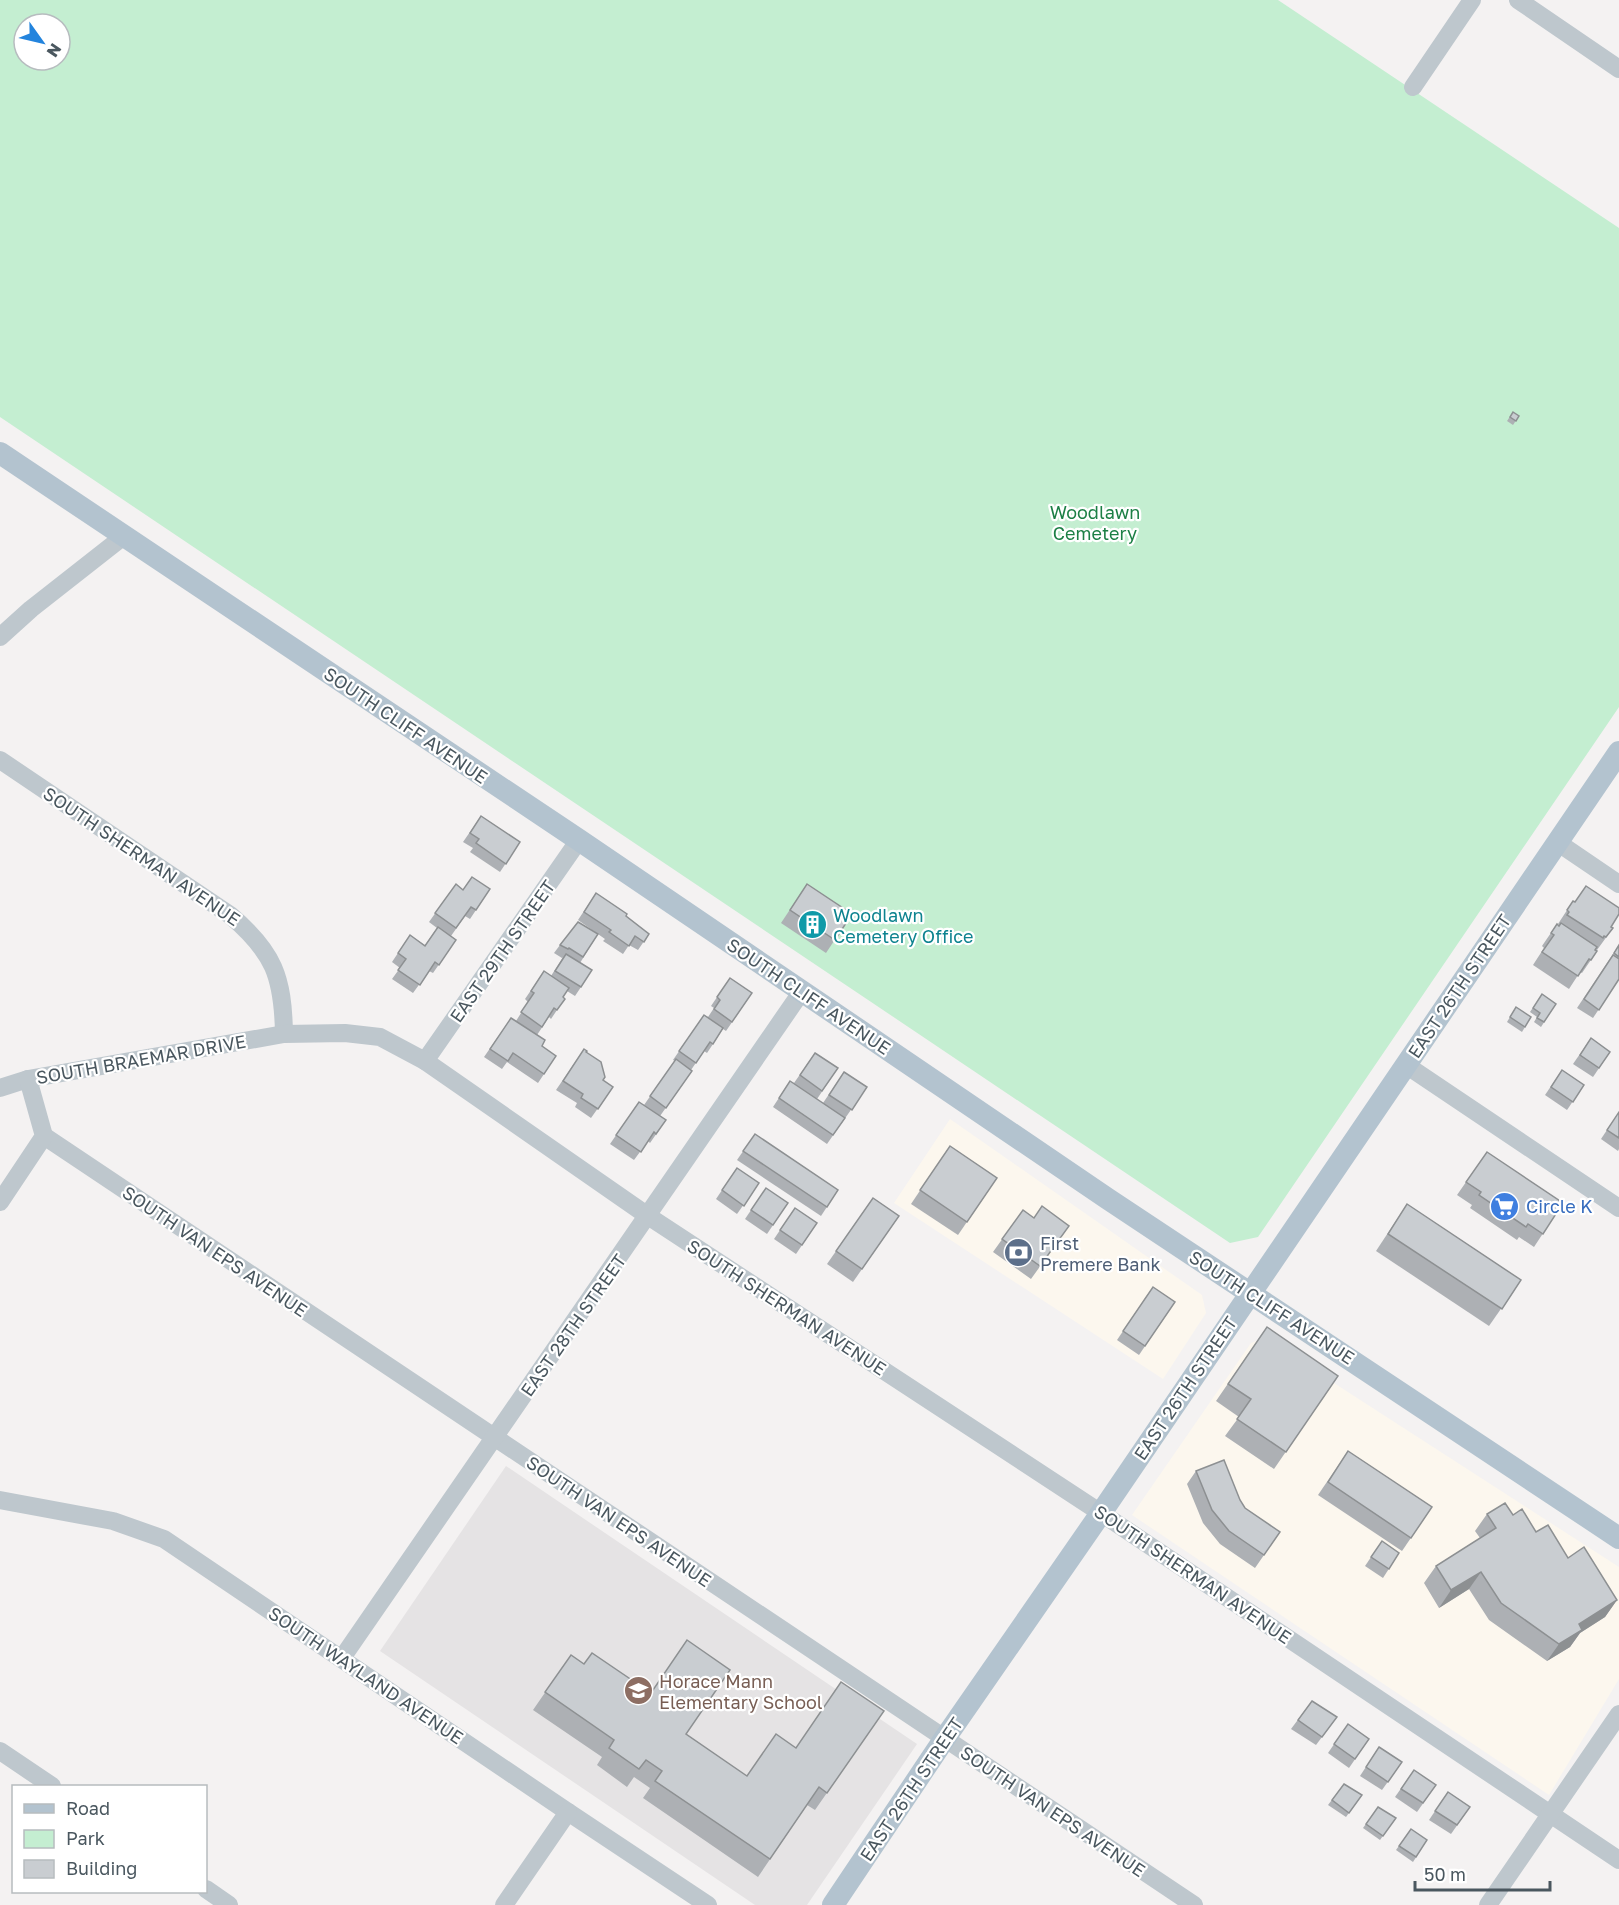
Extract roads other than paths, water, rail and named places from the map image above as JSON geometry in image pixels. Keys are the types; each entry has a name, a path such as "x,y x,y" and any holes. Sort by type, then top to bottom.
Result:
{"main road":[{"name":"SOUTH CLIFF AVENUE","path":"0,453 1619,1538"},
{"name":"EAST 26TH STREET","path":"833,1905 1619,752"}],"street":[{"path":"1413,87 1472,0"},
{"path":"1518,0 1619,69"},
{"path":"0,637 31,609 124,536"},
{"name":"SOUTH SHERMAN AVENUE","path":"0,760 230,915 249,931 266,951 278,974 284,1004 284,1034 345,1033 380,1037 424,1061 648,1215 1101,1513 1619,1860"},
{"name":"EAST 29TH STREET","path":"424,1061 579,840"},
{"path":"1557,842 1619,884"},
{"name":"EAST 28TH STREET","path":"342,1658 802,991"},
{"name":"SOUTH BRAEMAR DRIVE","path":"0,1088 28,1079 284,1034"},
{"path":"1406,1065 1619,1208"},
{"path":"0,1202 44,1136 28,1079"},
{"name":"SOUTH VAN EPS AVENUE","path":"44,1136 1194,1905"},
{"name":"SOUTH WAYLAND AVENUE","path":"0,1500 113,1521 164,1539 708,1905"},
{"path":"1488,1905 1619,1714"},
{"path":"0,1751 51,1785"},
{"path":"504,1905 568,1812"},
{"path":"207,1890 229,1905"}],"place":[{"name":"Woodlawn Cemetery Office","path":"812,925"},
{"name":"Circle K","path":"1505,1206"},
{"name":"First Premere Bank","path":"1019,1253"},
{"name":"Horace Mann Elementary School","path":"638,1691"}],"park label":[{"name":"Woodlawn Cemetery","path":"1095,522"}]}
